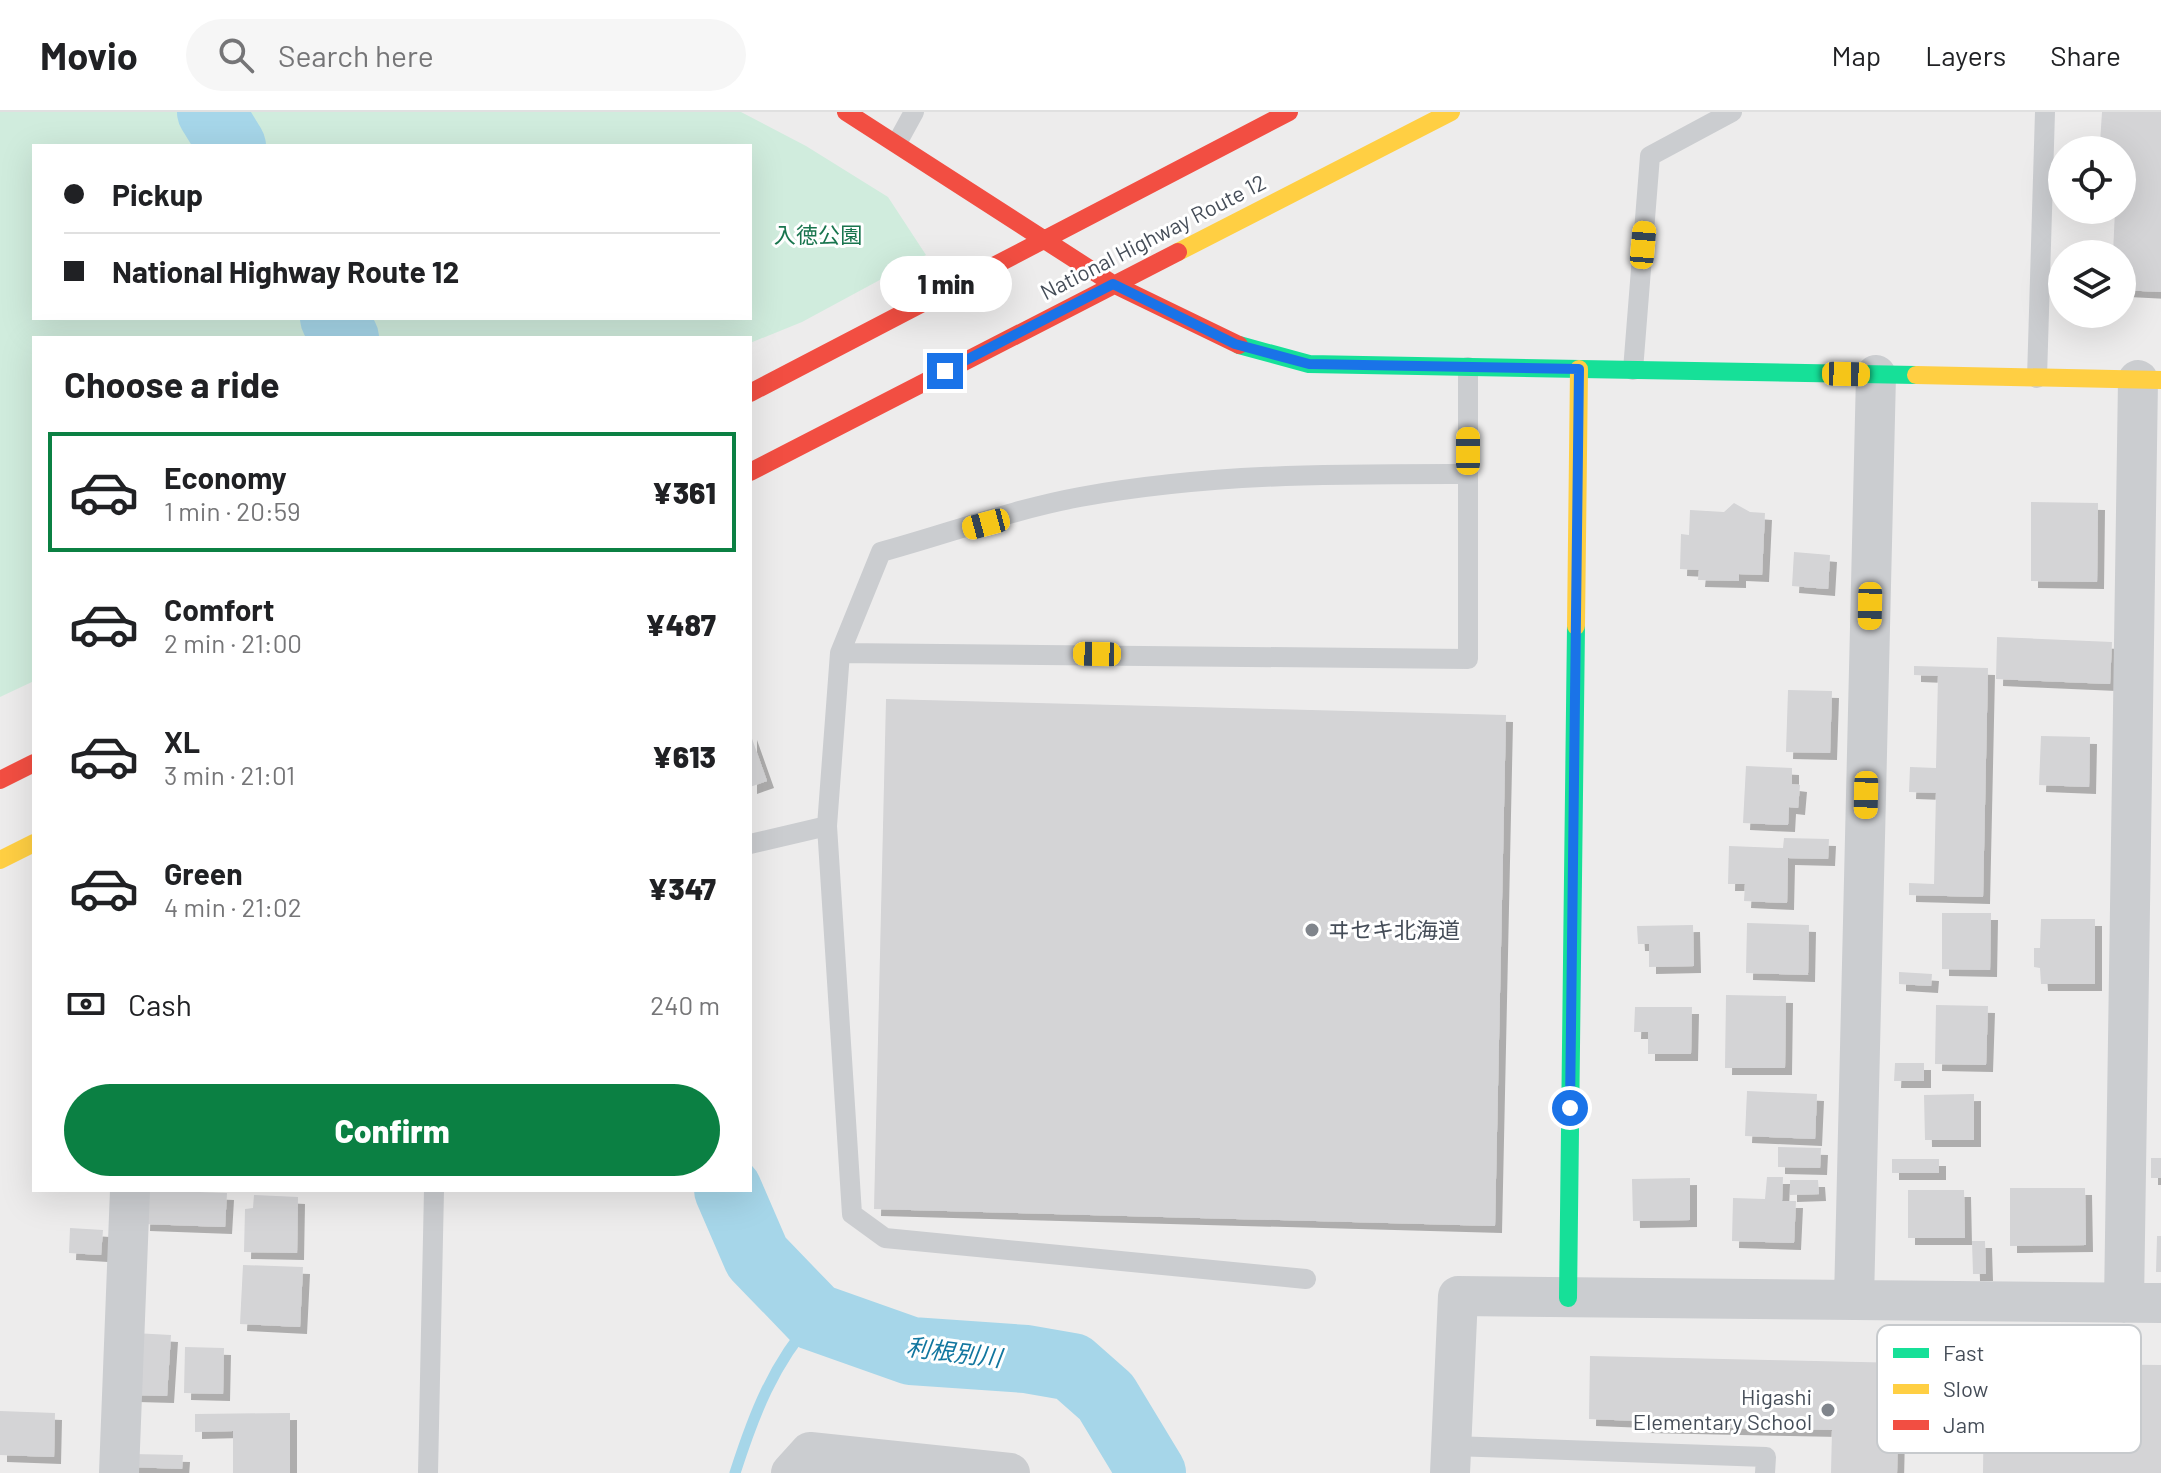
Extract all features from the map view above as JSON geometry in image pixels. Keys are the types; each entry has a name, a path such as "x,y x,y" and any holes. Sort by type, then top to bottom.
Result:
{"main road":[{"path":"846,112 1113,284 1235,344 1309,364 2149,380"},
{"path":"752,392 1289,112"},
{"name":"National Highway Route 12","path":"752,471 1451,112"},
{"path":"1568,1298 1579,369"},
{"path":"0,780 32,764"},
{"path":"0,860 32,844"}],"street":[{"path":"1854,1300 1876,375"},
{"path":"1451,1459 1458,1296 2142,1303 2149,380"},
{"path":"119,1473 130,1192"},
{"path":"791,1473 810,1452 1010,1473"}],"lane":[{"path":"897,143 914,112"},
{"path":"1633,370 1650,156 1732,112"},
{"path":"2037,378 2045,112"},
{"path":"840,653 1468,659 1468,367"},
{"path":"1306,1279 885,1238 852,1214 827,826 840,653 881,552 1077,498 1172,483 1274,474 1468,474"},
{"path":"752,844 827,826"},
{"path":"428,1473 434,1192"},
{"path":"1451,1459 1766,1457 1765,1473"}],"green space":[{"name":"入徳公園","path":"0,112 741,112 806,146 888,197 926,255 802,322 752,342 752,336 32,336 32,682 0,697"}],"building":[{"path":"2102,112 2161,112 2161,292 2136,291 2136,240 2114,240 2114,224 2136,224 2136,136 2100,136"},
{"path":"2031,502 2098,503 2097,582 2031,581"},
{"path":"1734,503 1750,512 1765,513 1762,575 1739,574 1739,581 1698,580 1699,570 1680,569 1681,534 1689,535 1690,510 1724,512"},
{"path":"1794,552 1830,555 1828,589 1792,586"},
{"path":"1997,637 2112,642 2110,684 1996,679"},
{"path":"1914,666 1988,668 1983,897 1909,895 1909,883 1934,884 1936,793 1909,792 1910,767 1936,768 1938,676 1914,675"},
{"path":"1788,690 1832,691 1830,753 1786,752"},
{"path":"886,699 1506,715 1495,1226 874,1209"},
{"path":"2041,736 2090,737 2089,787 2039,785"},
{"path":"752,739 767,781 752,786"},
{"path":"1746,766 1792,768 1792,784 1800,785 1798,808 1789,807 1788,825 1743,823"},
{"path":"1784,838 1829,839 1828,859 1788,858 1787,903 1744,901 1745,884 1728,884 1729,846 1783,848"},
{"path":"1942,913 1991,913 1990,970 1942,969"},
{"path":"2041,919 2095,919 2095,984 2041,984 2040,968 2034,967 2034,948 2040,948"},
{"path":"1747,923 1809,925 1808,975 1746,973"},
{"path":"1693,925 1694,966 1649,967 1649,944 1638,944 1637,926"},
{"path":"1899,972 1932,974 1931,986 1899,984"},
{"path":"1726,995 1786,996 1785,1068 1725,1068"},
{"path":"1936,1005 1988,1006 1986,1065 1935,1064"},
{"path":"1635,1007 1692,1007 1691,1054 1648,1054 1648,1032 1634,1032"},
{"path":"1895,1063 1924,1063 1924,1081 1894,1081"},
{"path":"1747,1091 1817,1094 1815,1139 1745,1136"},
{"path":"1974,1094 1974,1140 1925,1140 1924,1095"},
{"path":"1778,1147 1821,1148 1820,1168 1778,1167"},
{"path":"2151,1158 2161,1158 2161,1178 2151,1178"},
{"path":"1892,1159 1939,1159 1939,1173 1892,1173"},
{"path":"1767,1177 1783,1177 1782,1201 1796,1201 1794,1243 1732,1241 1733,1198 1765,1199"},
{"path":"1690,1178 1690,1220 1633,1221 1632,1179"},
{"path":"1790,1180 1818,1180 1819,1194 1790,1195"},
{"path":"2010,1188 2085,1188 2086,1245 2010,1246"},
{"path":"1908,1190 1964,1190 1965,1238 1908,1238"},
{"path":"144,1192 227,1193 225,1227 143,1224"},
{"path":"254,1195 298,1197 297,1253 244,1252 245,1209 253,1208"},
{"path":"70,1228 103,1230 101,1255 69,1253"},
{"path":"2157,1236 2161,1236 2161,1272 2156,1272"},
{"path":"1972,1241 1985,1241 1986,1274 1973,1274"},
{"path":"243,1265 303,1267 300,1327 240,1324"},
{"path":"134,1333 171,1335 167,1396 131,1395"},
{"path":"185,1347 224,1348 223,1394 184,1393"},
{"path":"1590,1356 1877,1362 1877,1453 1897,1453 1897,1473 1831,1473 1832,1430 1639,1426 1639,1421 1589,1419"},
{"path":"2141,1365 2161,1365 2161,1473 1983,1473 1983,1453 2141,1453"},
{"path":"0,1411 55,1413 54,1457 0,1455"},
{"path":"290,1413 290,1473 233,1473 233,1431 195,1432 195,1414"},
{"path":"131,1454 183,1455 182,1469 131,1467"}],"waterway":[{"name":"利根別川","path":"211,112 231,144"},
{"name":"利根別川","path":"335,320 344,336"},
{"name":"利根別川","path":"729,1192 757,1257 815,1317 911,1351 1026,1359 1072,1367 1106,1397 1152,1473"},
{"path":"735,1473 766,1390 787,1353 815,1317"}],"traffic: fast":[{"path":"1239,345 1309,364 1916,375"},
{"path":"1568,1298 1576,626"}],"traffic: slow":[{"path":"1178,252 1451,112"},
{"path":"1576,626 1579,369"},
{"path":"1916,375 2161,380"},
{"path":"0,860 32,844"}],"traffic: jam":[{"path":"846,112 1113,284 1239,345"},
{"path":"752,392 1289,112"},
{"path":"752,471 1178,252"},
{"path":"0,780 32,764"}],"place":[{"name":"ヰセキ北海道","path":"1312,930"},
{"name":"Higashi Elementary School","path":"1828,1410"}],"route":[{"path":"945,371 1113,284 1235,344 1309,364 1579,369 1570,1108"}]}
